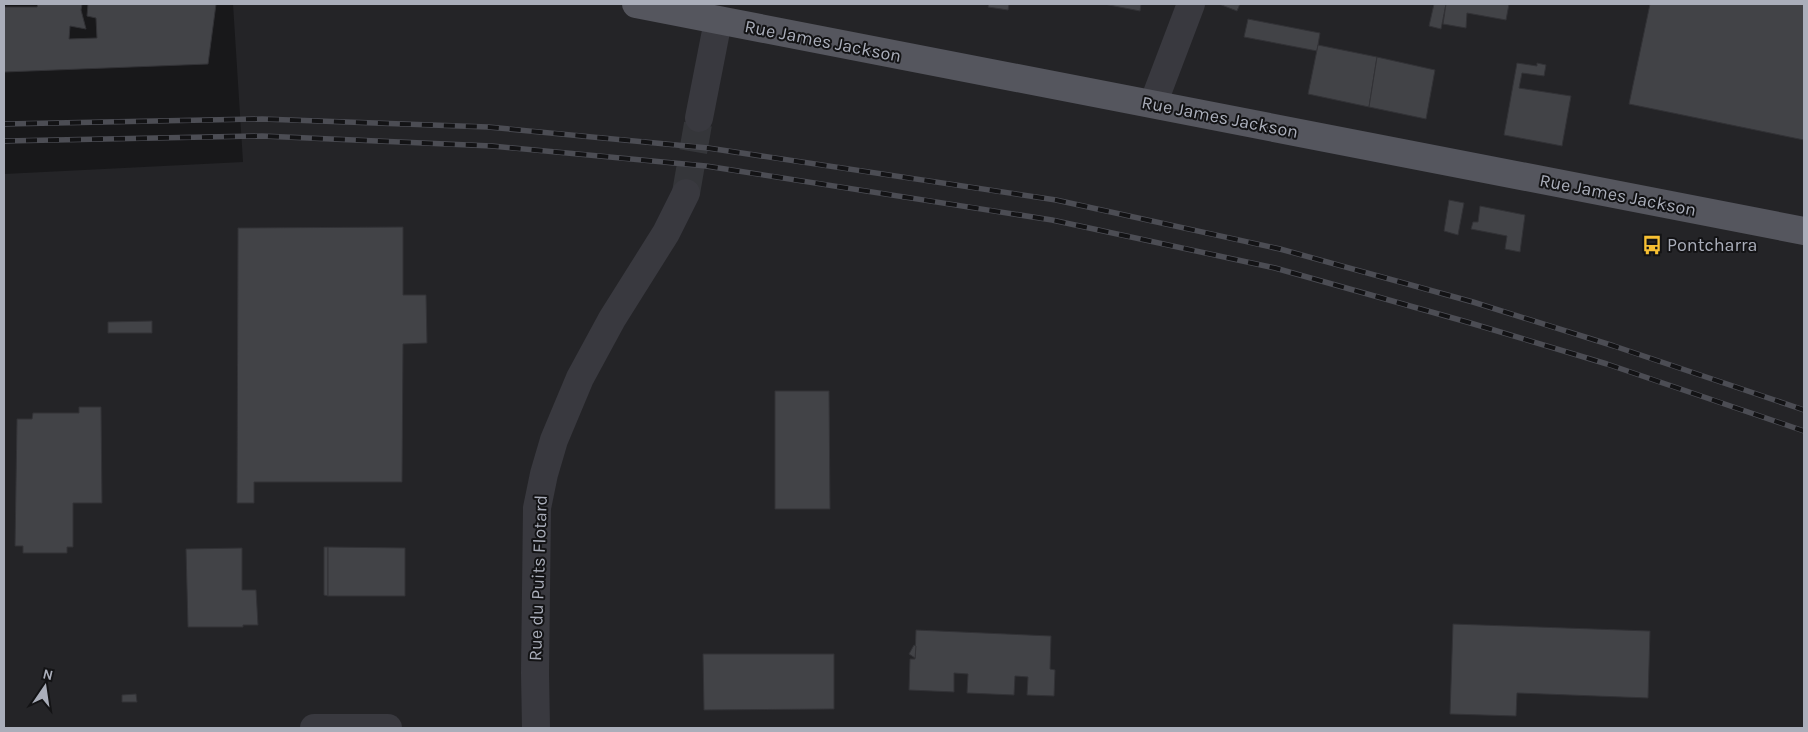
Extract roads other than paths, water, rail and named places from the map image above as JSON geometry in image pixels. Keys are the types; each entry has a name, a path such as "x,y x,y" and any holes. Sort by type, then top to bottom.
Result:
{"main road":[{"name":"Rue James Jackson","path":"636,4 1804,231"}],"street":[{"path":"1153,104 1191,4"},
{"path":"699,118 718,20"},
{"name":"Rue du Puits Flotard","path":"536,728 537,508 544,474 554,440 580,378 612,319 666,233 686,193"},
{"path":"314,728 388,728"}],"tunnel":[{"path":"686,193 699,118"}],"railway":[{"path":"4,124 262,119 488,127 708,148 1056,200 1280,249 1473,302 1614,346 1804,410"},
{"path":"4,141 262,136 492,146 706,166 1052,220 1275,268 1607,364 1804,431"}],"place":[{"name":"Pontcharra","path":"1652,245"}]}
